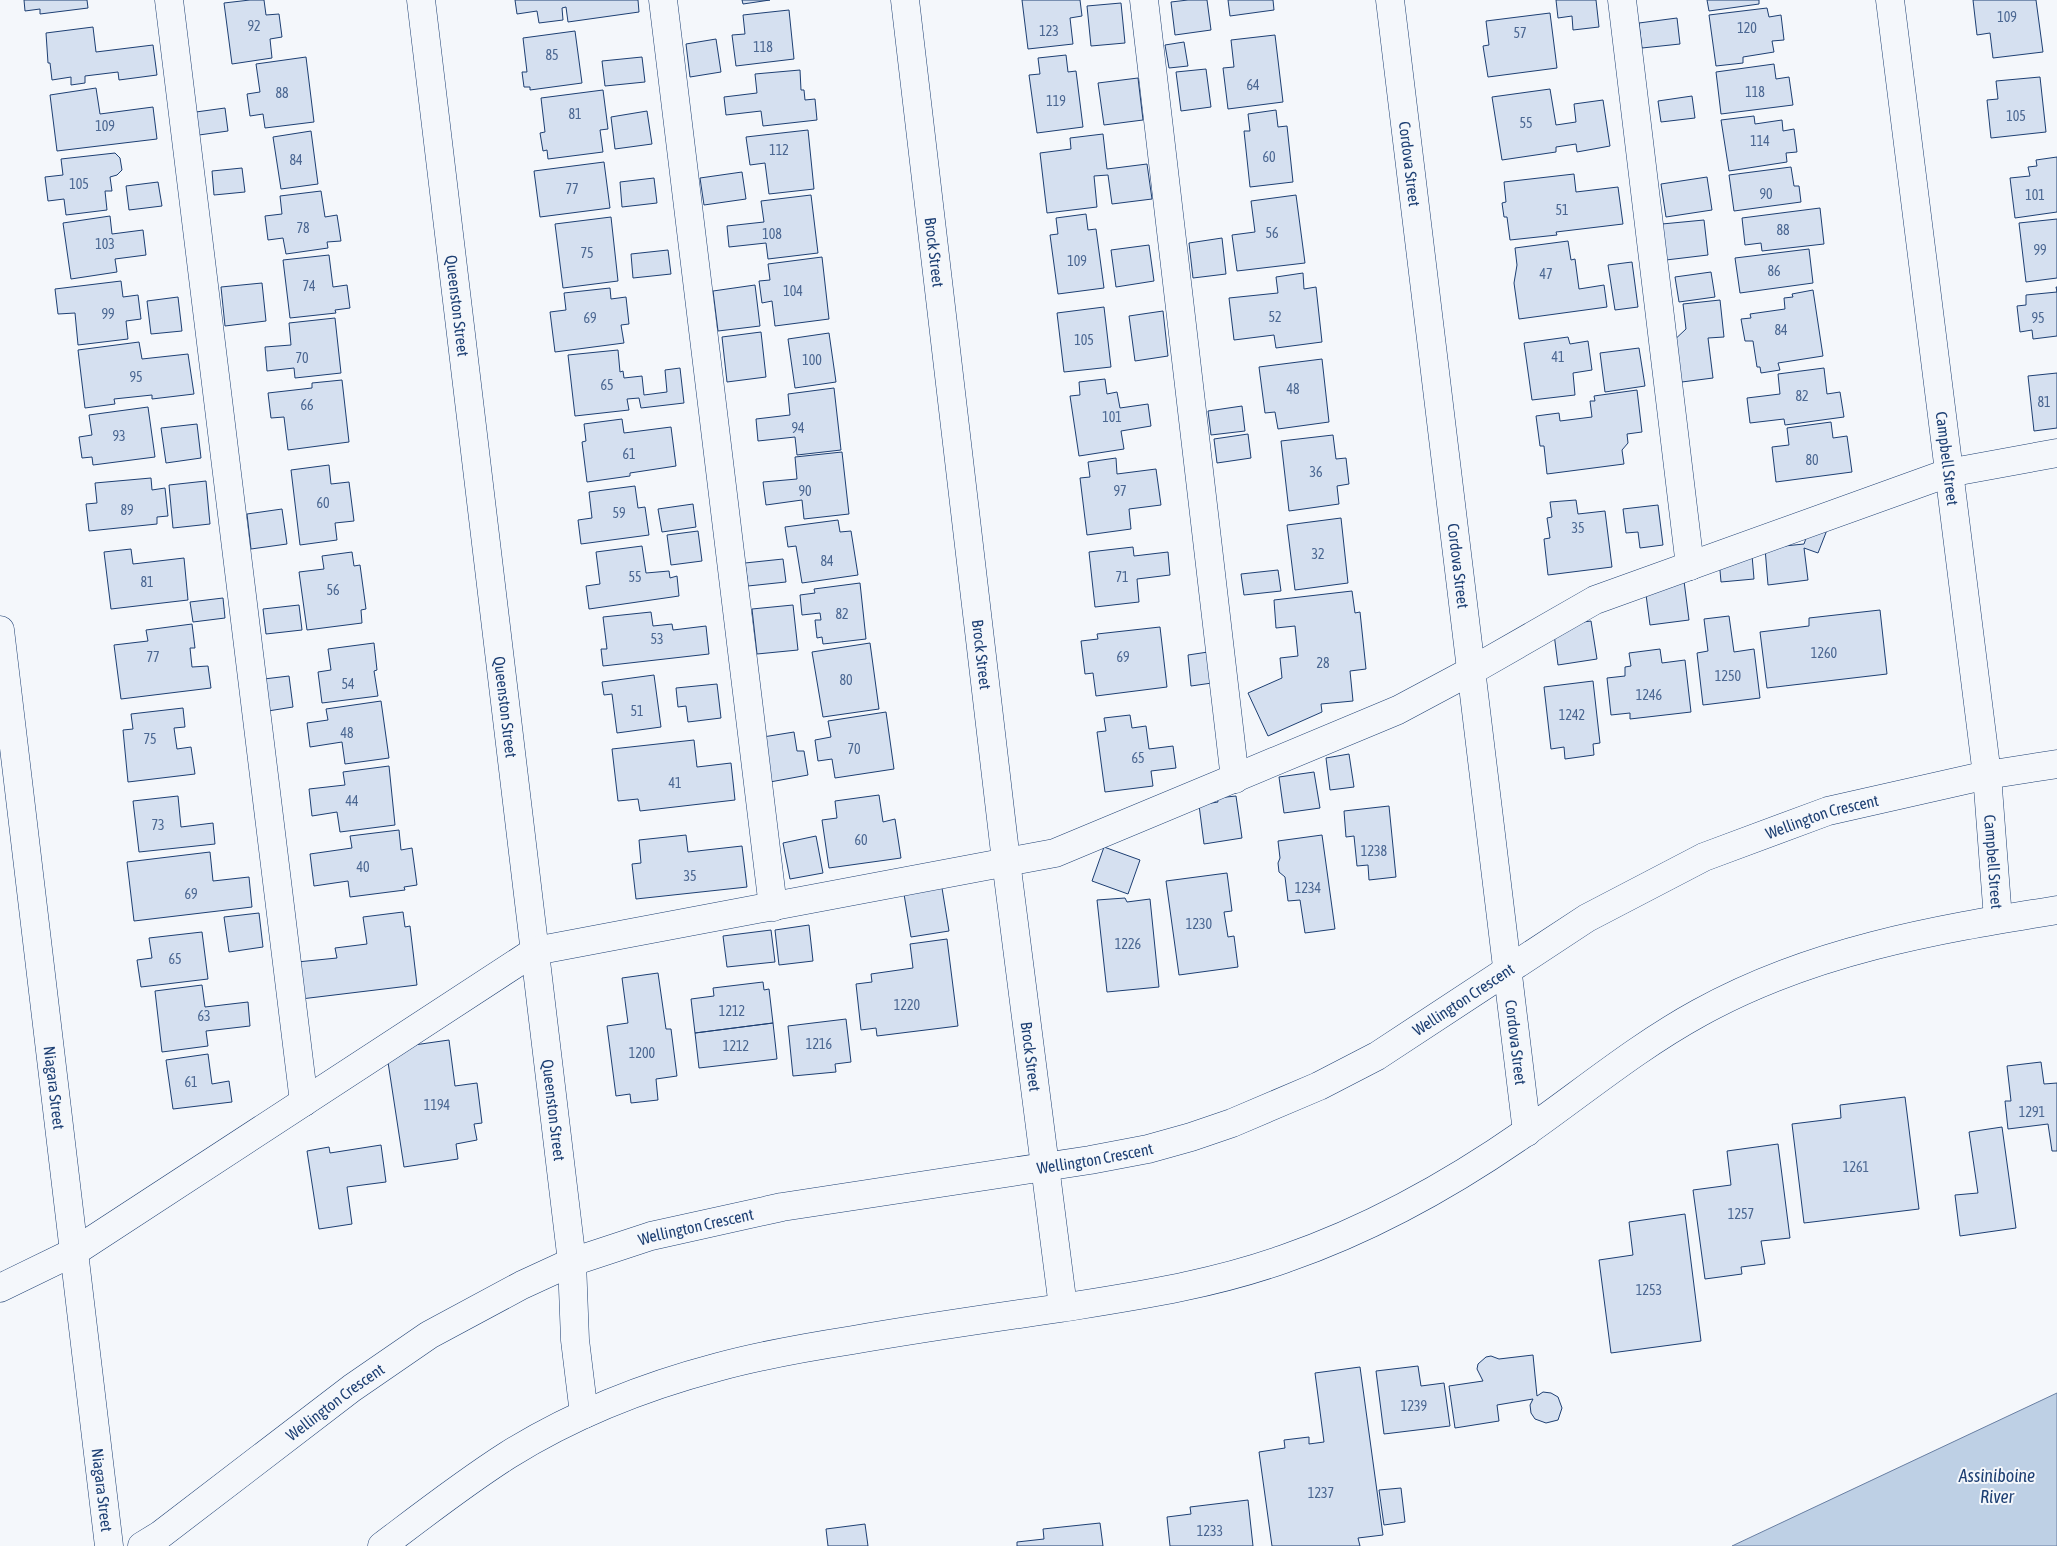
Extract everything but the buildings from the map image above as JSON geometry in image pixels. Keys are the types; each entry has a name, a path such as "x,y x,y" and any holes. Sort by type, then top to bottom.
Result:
{"street":[{"path":"169,0 304,1102"},
{"name":"Queenston Street","path":"421,0 572,1262 575,1340 584,1414"},
{"path":"663,0 773,907"},
{"name":"Brock Street","path":"905,0 1006,861 1063,1307"},
{"path":"1144,0 1235,779"},
{"name":"Cordova Street","path":"1390,0 1527,1132"},
{"path":"1622,0 1690,566"},
{"name":"Campbell Street","path":"1890,0 1987,775 1998,920"},
{"path":"0,1288 74,1252 535,951 1055,853 1398,710 1471,671 1595,600 1948,473 2057,453"},
{"name":"Niagara Street","path":"0,630 109,1546"},
{"name":"Wellington Crescent","path":"142,1546 160,1535 352,1388 429,1335 522,1285 572,1262 651,1236 782,1207 1044,1167 1148,1149 1191,1137 1232,1123 1319,1086 1377,1056 1587,918 1704,857 1828,811 1987,775 2057,764"},
{"path":"382,1546 436,1505 508,1455 584,1414 679,1379 752,1358 888,1334 1161,1292 1246,1271 1284,1259 1343,1236 1424,1197 1454,1180 1527,1132 1662,1035 1700,1012 1737,994 1826,959 1862,948 1910,936 2057,910"}],"water":[{"name":"Assiniboine River","path":"2057,1393 2057,1546 1732,1546"}]}
